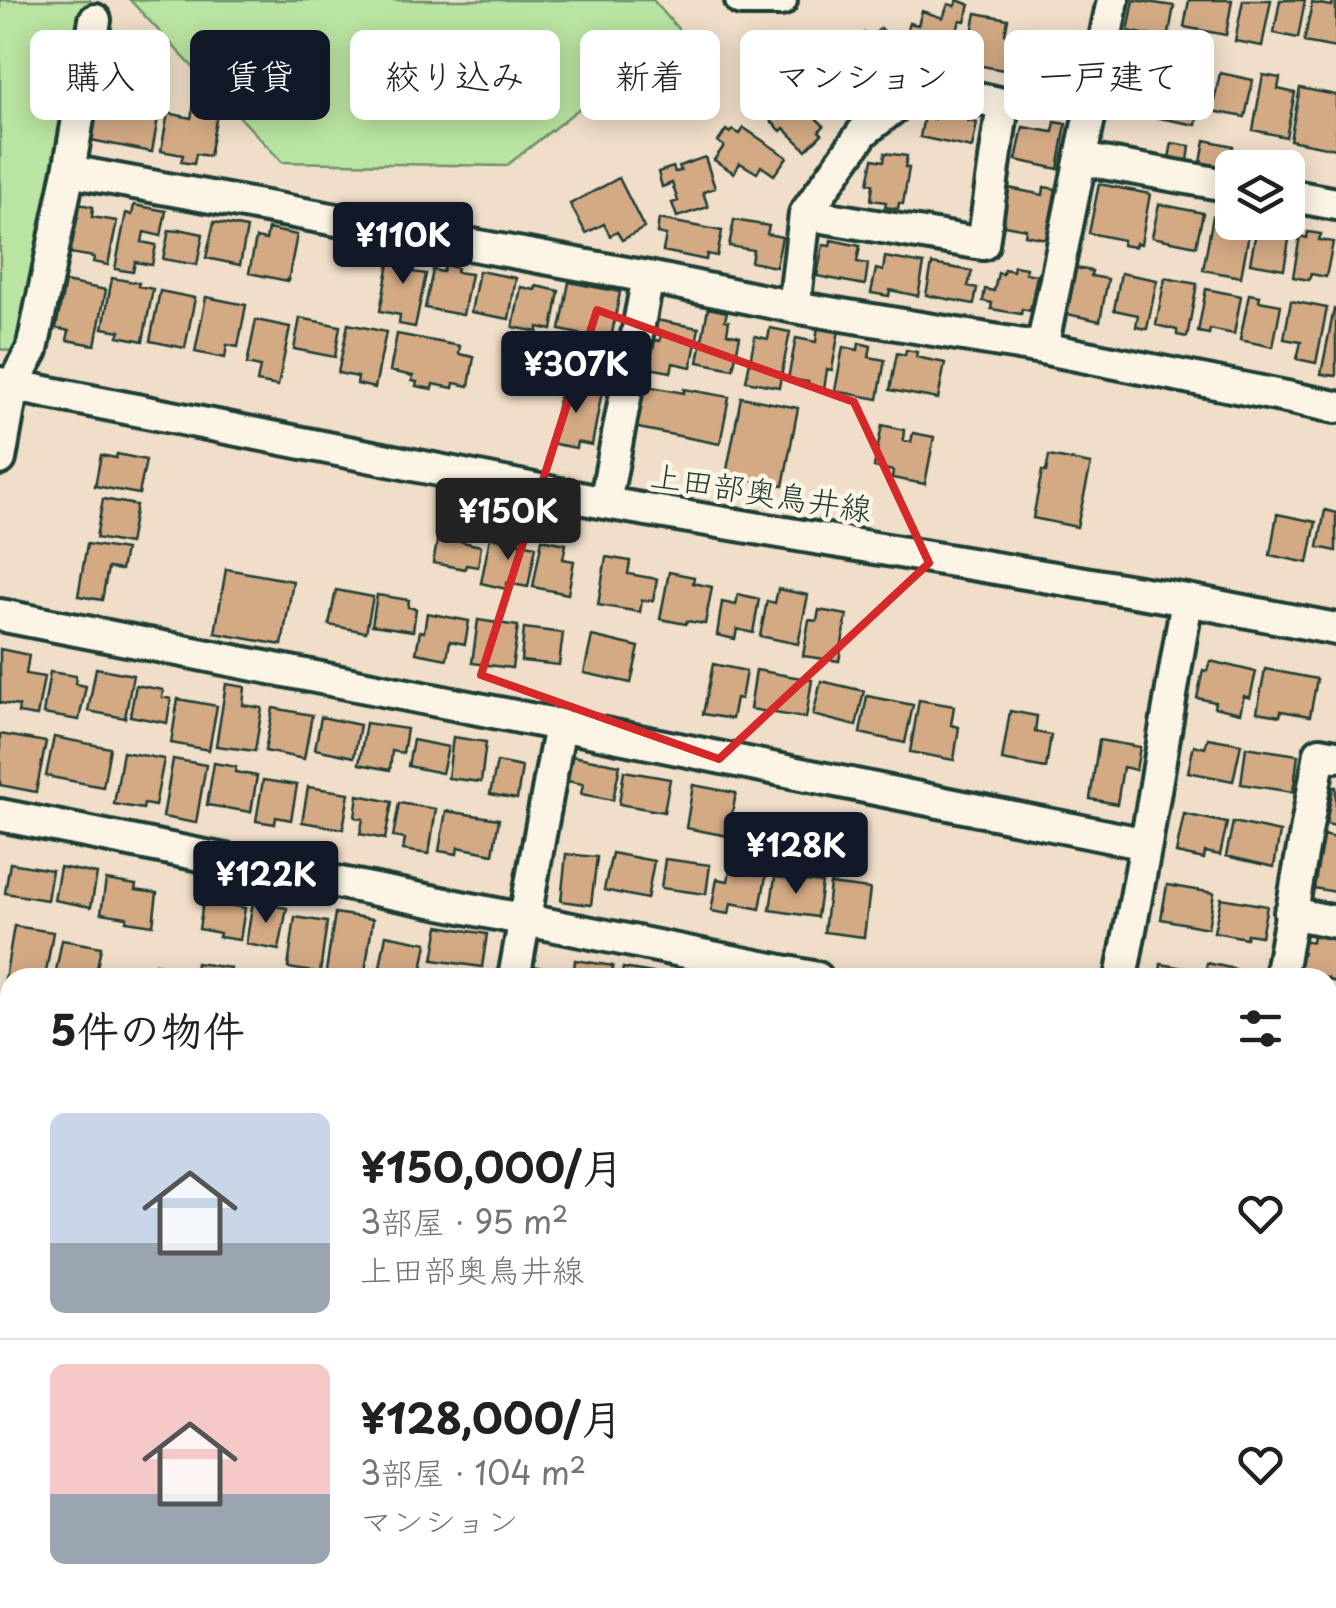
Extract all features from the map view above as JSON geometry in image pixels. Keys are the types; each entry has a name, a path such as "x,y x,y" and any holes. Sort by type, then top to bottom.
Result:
{"street":[{"path":"742,0 780,0"},
{"path":"1042,348 1112,0"},
{"path":"0,458 6,384 32,350 95,20"},
{"path":"794,307 805,214 863,132 922,85 1003,104 983,244 805,214"},
{"path":"1080,159 1215,183"},
{"path":"69,171 794,307 1042,348 1336,406"},
{"path":"1305,199 1336,204"},
{"path":"605,503 648,277"},
{"name":"上田部奥鳥井線","path":"6,384 605,503 1187,600 1336,629"},
{"path":"1123,968 1187,600"},
{"path":"0,615 1146,844"},
{"path":"516,968 560,725"},
{"path":"1282,968 1320,753 1336,756"},
{"path":"0,814 766,968"},
{"path":"1290,913 1336,922"}],"highlighted area":[{"path":"597,310 854,402 929,563 719,759 481,675"}],"green space":[{"path":"0,0 90,0 84,30 30,30 30,120 67,120 22,354 0,349"},
{"path":"130,0 653,0 679,30 580,30 580,108 506,166 282,162 243,120 330,120 330,30 190,30 190,64 170,43 170,30 158,30"}],"building":[{"path":"957,0 970,5 957,30 907,30 909,23 918,25 922,11 943,18 948,4 955,6"},
{"path":"1134,0 1174,6 1170,30 1128,30"},
{"path":"1189,0 1232,0 1226,35 1184,27"},
{"path":"1243,0 1271,0 1262,46 1235,41"},
{"path":"1280,0 1305,0 1298,38 1274,33"},
{"path":"1333,0 1336,48 1304,42 1312,3 1332,6"},
{"path":"976,13 1008,19 1004,30 1004,70 984,66 984,30 973,30"},
{"path":"1220,73 1253,80 1245,117 1214,111"},
{"path":"1263,75 1280,78 1278,89 1295,93 1286,137 1253,130"},
{"path":"1300,88 1336,95 1336,149 1290,140"},
{"path":"170,113 190,120 216,120 209,156 196,154 194,164 181,162 183,155 161,151"},
{"path":"95,120 158,120 152,152 91,140"},
{"path":"770,120 818,120 824,126 819,131 822,134 806,150 784,128 781,131"},
{"path":"923,120 977,123 972,148 920,137"},
{"path":"1170,120 1197,120 1196,125"},
{"path":"1055,122 1066,124 1058,169 1016,160 1023,127 1053,132"},
{"path":"744,128 787,157 774,175 761,166 757,173 740,163 734,173 714,160 724,146 718,142 726,130 740,134"},
{"path":"1205,140 1233,146 1232,150 1215,150 1215,166 1201,163"},
{"path":"1172,143 1190,146 1188,162 1169,158"},
{"path":"885,153 907,156 903,204 899,203 898,209 871,200 873,184 868,183 873,159 884,161"},
{"path":"705,157 715,188 703,192 708,207 677,217 672,203 678,201 672,183 662,187 658,172 673,167 675,172 681,171 679,166"},
{"path":"619,178 644,228 622,240 617,232 610,236 604,224 586,233 570,204"},
{"path":"1099,184 1150,194 1141,244 1122,245 1123,240 1089,233"},
{"path":"1044,187 1056,189 1046,239 1025,235 1026,229 999,224 1009,188 1043,195"},
{"path":"80,204 93,207 92,217 117,221 108,265 93,262 94,257 70,253"},
{"path":"1159,204 1203,213 1196,246 1152,237"},
{"path":"134,205 166,211 161,236 144,232 142,242 156,245 152,265 135,262 133,272 115,269 126,213 132,215"},
{"path":"1213,216 1215,240 1248,240 1241,277 1203,270"},
{"path":"659,219 722,231 717,256 707,254 706,260 663,251 666,235 657,233"},
{"path":"734,220 769,226 767,234 782,237 776,267 751,262 753,250 729,246"},
{"path":"214,222 247,228 240,265 206,258"},
{"path":"268,229 297,235 288,281 249,273 256,238 266,240"},
{"path":"169,230 203,234 197,265 163,259"},
{"path":"1308,232 1321,234 1319,240 1333,242 1326,277 1293,277 1299,240 1307,238"},
{"path":"831,240 860,246 857,262 868,264 865,285 817,276 823,245 830,246"},
{"path":"1254,240 1289,240 1284,269 1250,263"},
{"path":"392,247 417,253 413,272 426,274 415,327 399,324 400,315 380,311"},
{"path":"885,257 924,264 918,296 890,290 889,296 871,293 876,269 883,271"},
{"path":"932,264 972,271 968,286 977,288 974,304 926,295"},
{"path":"445,265 457,268 456,272 471,274 463,315 425,308 433,270 443,272"},
{"path":"1014,266 1037,275 1030,311 1022,309 1021,314 991,309 992,303 983,301 985,289 994,291 998,273 1003,274 1004,269 1013,271"},
{"path":"1076,268 1108,279 1100,321 1067,314"},
{"path":"479,271 516,278 509,319 471,312"},
{"path":"1121,273 1157,280 1147,329 1136,327 1138,315 1114,310"},
{"path":"112,278 153,289 143,341 103,328"},
{"path":"1165,278 1197,284 1187,337 1156,325"},
{"path":"65,282 106,290 95,345 67,340 69,331 56,328"},
{"path":"569,282 620,292 611,339 596,336 595,344 577,341 579,334 560,330"},
{"path":"536,286 559,291 552,330 538,327 538,332 513,327 521,287 535,290"},
{"path":"1206,289 1241,296 1234,334 1210,329 1209,334 1198,332"},
{"path":"160,291 195,298 185,348 150,341"},
{"path":"1249,294 1260,296 1259,301 1281,305 1273,347 1240,340"},
{"path":"206,297 246,305 238,347 227,345 225,358 195,352"},
{"path":"1291,301 1327,308 1316,363 1297,359 1301,342 1284,339"},
{"path":"708,308 727,312 727,333 740,336 733,369 698,362"},
{"path":"1336,310 1336,376 1321,374"},
{"path":"300,318 340,326 335,357 294,349"},
{"path":"256,320 290,327 278,386 257,382 260,367 247,364"},
{"path":"656,320 699,328 691,367 673,363 671,372 649,368 655,340 660,341 661,334 654,333"},
{"path":"348,324 386,332 375,388 357,384 358,377 338,373"},
{"path":"818,326 839,330 824,390 788,379 796,338 816,342"},
{"path":"770,328 790,332 779,387 746,381 755,336 768,339"},
{"path":"397,334 460,346 459,354 474,357 469,386 416,386 413,376 390,371"},
{"path":"859,343 871,346 869,357 885,360 878,399 835,391 843,347 858,350"},
{"path":"906,350 917,352 916,357 945,363 938,399 890,390 897,353 905,355"},
{"path":"562,382 602,391 592,445 577,442 576,448 550,443"},
{"path":"641,385 729,397 720,444 633,427"},
{"path":"741,397 798,408 783,486 726,475"},
{"path":"882,425 904,430 903,441 911,442 913,433 934,437 925,484 892,478 893,471 874,467"},
{"path":"117,454 146,460 139,494 95,486 101,455 116,458"},
{"path":"1049,456 1091,464 1077,527 1033,518 1042,471 1046,472"},
{"path":"103,499 136,505 129,544 96,538"},
{"path":"1325,510 1336,513 1336,551 1318,547"},
{"path":"1277,514 1316,522 1308,563 1270,555"},
{"path":"439,532 463,536 462,542 481,546 478,567 466,565 465,569 433,563"},
{"path":"490,537 536,546 528,587 507,583 506,589 481,583"},
{"path":"542,539 566,544 563,559 574,561 568,594 533,587"},
{"path":"87,544 125,550 121,570 108,568 102,600 78,596"},
{"path":"606,557 630,561 628,574 657,579 653,601 642,600 640,612 598,605"},
{"path":"226,569 293,581 282,645 215,633"},
{"path":"669,572 694,577 693,583 712,587 705,624 660,619"},
{"path":"778,589 808,595 798,644 760,636 767,601 775,603"},
{"path":"336,590 373,597 366,632 329,625"},
{"path":"738,594 759,599 753,633 737,629 735,639 717,635 722,602 736,605"},
{"path":"377,595 409,600 408,607 416,609 413,631 372,625"},
{"path":"819,610 847,615 839,661 803,656 809,620 817,621"},
{"path":"427,613 469,621 465,644 450,641 447,659 416,653"},
{"path":"478,620 518,626 512,668 472,663"},
{"path":"524,628 563,633 559,665 521,661"},
{"path":"592,636 639,647 631,683 584,673"},
{"path":"0,649 29,655 26,674 44,677 37,716 18,713 19,706 0,703"},
{"path":"1210,661 1256,672 1250,698 1244,696 1240,713 1197,698 1203,670 1207,671"},
{"path":"713,664 746,671 741,699 736,698 732,719 703,714"},
{"path":"96,668 133,675 125,718 88,711"},
{"path":"1265,669 1317,679 1310,716 1257,712"},
{"path":"756,670 812,680 806,718 750,709"},
{"path":"50,672 76,676 75,684 86,686 79,720 43,714"},
{"path":"821,681 864,691 856,726 813,715"},
{"path":"226,684 245,687 243,705 262,708 255,751 216,746"},
{"path":"136,685 163,690 162,697 171,699 167,723 130,716"},
{"path":"867,696 913,705 905,743 860,733"},
{"path":"178,699 217,706 209,750 171,743"},
{"path":"919,700 954,706 951,725 959,727 954,760 910,752"},
{"path":"273,708 312,715 304,759 265,751"},
{"path":"1010,711 1037,716 1035,732 1051,735 1046,768 1002,760"},
{"path":"321,717 360,725 354,757 315,749"},
{"path":"366,723 407,729 403,753 392,751 390,770 359,764"},
{"path":"0,734 46,742 36,792 0,785"},
{"path":"54,737 110,748 103,787 46,776"},
{"path":"453,737 486,742 481,782 448,778"},
{"path":"1208,738 1241,744 1233,781 1188,772 1194,745 1205,748"},
{"path":"413,740 448,747 442,773 408,766"},
{"path":"1099,740 1140,747 1136,770 1123,767 1117,804 1090,799"},
{"path":"1246,747 1298,755 1293,792 1241,784"},
{"path":"123,752 164,759 155,806 144,804 143,809 114,804"},
{"path":"572,756 620,765 613,800 581,794 583,784 567,781"},
{"path":"173,759 206,765 196,823 163,817"},
{"path":"497,762 522,767 517,799 490,794"},
{"path":"214,763 257,776 251,812 207,805"},
{"path":"624,771 670,779 664,812 619,804"},
{"path":"263,780 297,785 291,820 276,817 275,824 256,821"},
{"path":"693,785 736,793 728,836 686,828"},
{"path":"308,787 349,793 343,829 302,822"},
{"path":"1336,787 1336,826 1326,824"},
{"path":"358,795 392,802 385,839 360,834 363,819 355,817"},
{"path":"399,803 436,809 429,854 403,850 405,839 393,837"},
{"path":"446,811 499,819 493,854 458,847 457,854 439,851"},
{"path":"1184,814 1227,823 1220,855 1205,852 1204,859 1176,853"},
{"path":"1233,822 1280,832 1274,867 1226,856"},
{"path":"1323,835 1336,838 1336,892 1313,888"},
{"path":"612,853 654,861 647,899 604,890"},
{"path":"566,854 597,857 591,905 561,901"},
{"path":"665,859 710,865 706,894 661,888"},
{"path":"10,863 52,870 47,900 5,893"},
{"path":"60,867 97,874 91,907 54,900"},
{"path":"730,870 766,876 760,909 731,903 729,914 711,911 717,879 728,881"},
{"path":"775,877 822,883 817,917 770,910"},
{"path":"106,880 157,893 153,925 101,913"},
{"path":"830,884 870,889 864,937 824,932"},
{"path":"1167,885 1214,893 1208,928 1161,919"},
{"path":"204,896 235,901 234,906 245,908 240,940 199,929"},
{"path":"1221,898 1267,906 1261,936 1247,934 1246,938 1214,932"},
{"path":"253,902 287,908 279,950 246,944"},
{"path":"335,913 373,919 366,968 327,968"},
{"path":"295,917 327,922 321,968 288,968"},
{"path":"14,926 53,932 47,968 7,968"},
{"path":"439,926 487,934 482,967 433,960"},
{"path":"1313,934 1336,938 1336,968 1296,968 1302,940 1312,942"},
{"path":"386,935 427,943 422,968 380,967"},
{"path":"62,940 101,947 97,968 57,968"},
{"path":"575,960 613,966 613,968 574,968"},
{"path":"196,963 231,968 195,968"}]}
